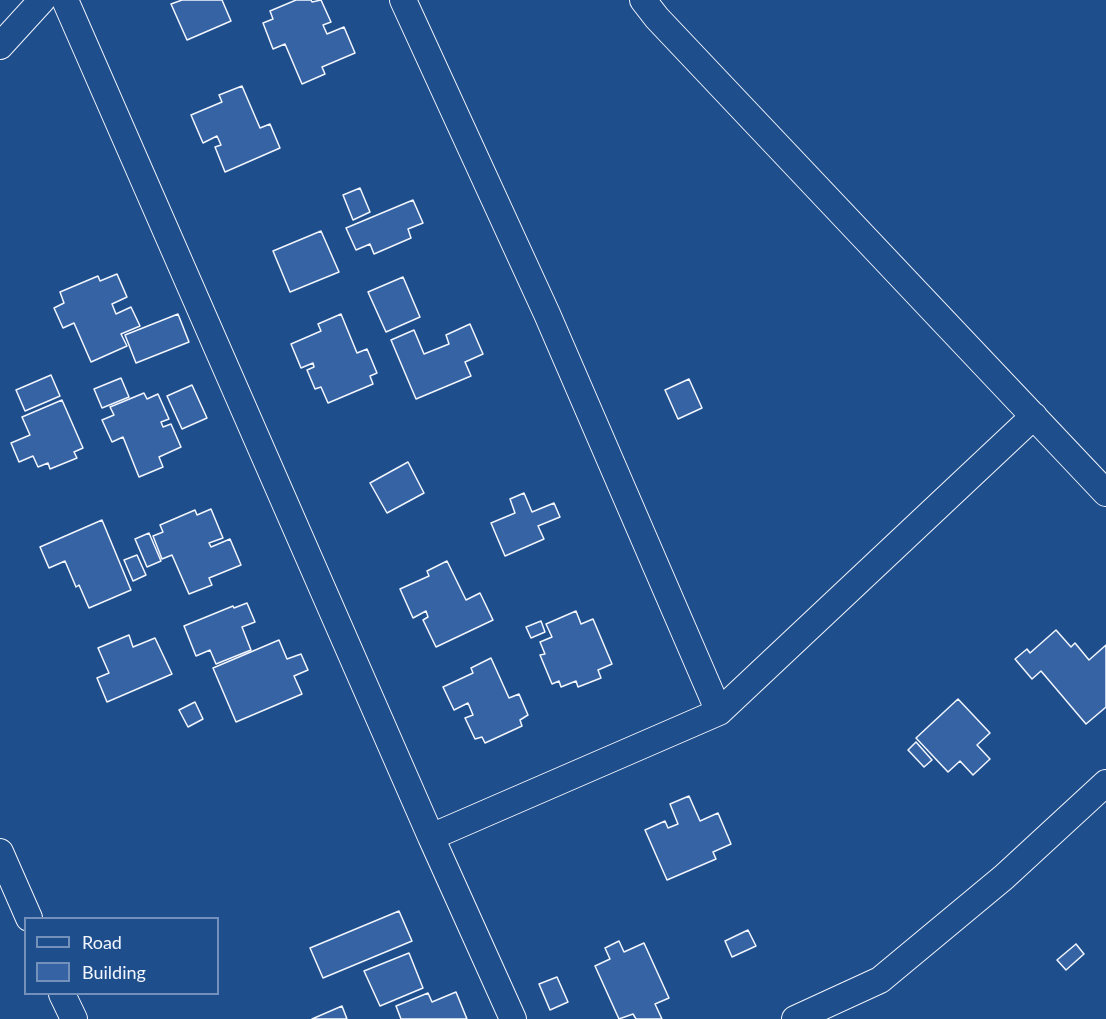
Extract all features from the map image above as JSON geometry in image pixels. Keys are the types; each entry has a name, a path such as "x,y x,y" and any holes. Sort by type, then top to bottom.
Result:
{"street":[{"path":"0,46 42,0"},
{"path":"65,0 431,837 513,1019"},
{"path":"403,0 547,314 719,712"},
{"path":"644,0 657,18 1106,493"},
{"path":"431,837 719,712 1034,416"},
{"path":"795,1019 880,980 1004,877 1106,783"},
{"path":"0,852 29,917"},
{"path":"63,995 74,1019"}],"building":[{"path":"182,0 222,0 231,21 187,40 171,4"},
{"path":"296,0 311,0 312,2 321,0 331,22 323,25 327,34 344,27 355,53 322,67 325,74 302,84 285,44 273,49 263,23 273,19 270,11"},
{"path":"242,86 260,128 270,124 280,148 225,172 215,147 221,145 217,136 203,143 191,115 222,102 219,95"},
{"path":"360,188 370,212 353,220 343,195"},
{"path":"413,200 423,223 408,229 411,238 374,254 370,244 356,250 346,228"},
{"path":"321,231 339,272 290,292 273,251"},
{"path":"117,274 127,297 112,304 116,314 131,307 140,326 121,334 127,346 91,362 74,323 63,328 54,308 64,303 60,292 98,276 100,281"},
{"path":"403,277 420,317 386,332 368,292"},
{"path":"178,314 189,342 136,363 125,335"},
{"path":"341,314 357,353 367,349 377,373 370,376 373,384 328,403 321,387 315,389 307,370 314,367 313,363 301,368 291,344 321,331 318,324"},
{"path":"470,324 483,354 465,362 471,376 416,399 391,340 414,330 424,354 449,344 446,335"},
{"path":"51,375 60,396 25,411 16,390"},
{"path":"121,378 129,397 102,408 94,389"},
{"path":"689,379 702,408 678,419 665,390"},
{"path":"192,385 207,418 182,429 167,396"},
{"path":"144,393 147,399 158,394 169,419 161,422 163,427 171,424 181,447 159,457 163,467 139,477 123,437 112,442 102,420 114,415 110,407"},
{"path":"62,400 83,448 74,452 77,458 50,469 48,463 38,467 33,456 19,462 11,443 30,435 22,417"},
{"path":"408,462 424,493 387,513 370,483"},
{"path":"524,493 532,512 554,503 560,517 538,526 544,539 505,556 491,523 515,513 510,499"},
{"path":"211,509 223,538 209,543 211,547 230,539 241,565 209,578 212,585 189,594 172,555 162,559 153,536 163,532 160,525 195,510 197,515"},
{"path":"102,520 131,590 89,608 79,585 76,587 65,561 49,568 40,547"},
{"path":"149,533 161,561 147,567 135,539"},
{"path":"137,555 146,575 133,581 124,560"},
{"path":"447,561 466,600 480,593 493,620 436,647 423,620 428,617 426,611 413,618 400,589 429,576 427,571"},
{"path":"247,603 255,622 242,627 251,650 216,664 210,650 196,656 184,626 233,606 234,608"},
{"path":"576,611 581,624 593,619 612,664 598,670 601,678 578,687 576,681 561,687 559,681 552,684 540,655 545,654 540,642 552,637 546,624"},
{"path":"541,621 545,632 531,638 526,627"},
{"path":"1056,630 1071,647 1075,643 1089,660 1106,645 1106,707 1086,724 1041,671 1032,679 1015,659 1027,649 1030,653"},
{"path":"129,635 133,647 155,638 172,674 107,702 97,678 109,673 98,648"},
{"path":"279,640 287,659 301,654 308,670 294,676 302,694 236,722 213,668"},
{"path":"491,658 509,698 519,694 528,715 520,720 522,726 485,743 482,737 475,739 465,718 473,715 468,703 454,710 443,687 473,673 471,668"},
{"path":"958,699 990,733 977,745 990,759 973,775 960,761 948,772 916,738"},
{"path":"195,702 203,719 188,727 179,710"},
{"path":"916,742 932,760 924,767 908,750"},
{"path":"689,796 700,821 718,813 731,844 713,852 716,859 667,880 645,830 665,821 668,828 678,824 670,804"},
{"path":"399,911 412,941 323,978 310,948"},
{"path":"748,930 756,946 732,957 725,941"},
{"path":"619,941 624,952 644,943 669,998 655,1004 662,1019 636,1019 633,1014 619,1019 595,966 610,959 605,948"},
{"path":"1076,944 1084,954 1066,970 1057,960"},
{"path":"409,953 423,988 380,1006 364,971"},
{"path":"557,977 568,1002 550,1010 539,984"},
{"path":"456,992 467,1019 401,1019 396,1006 428,993 432,1002"},
{"path":"342,1006 347,1019 312,1019"}]}
